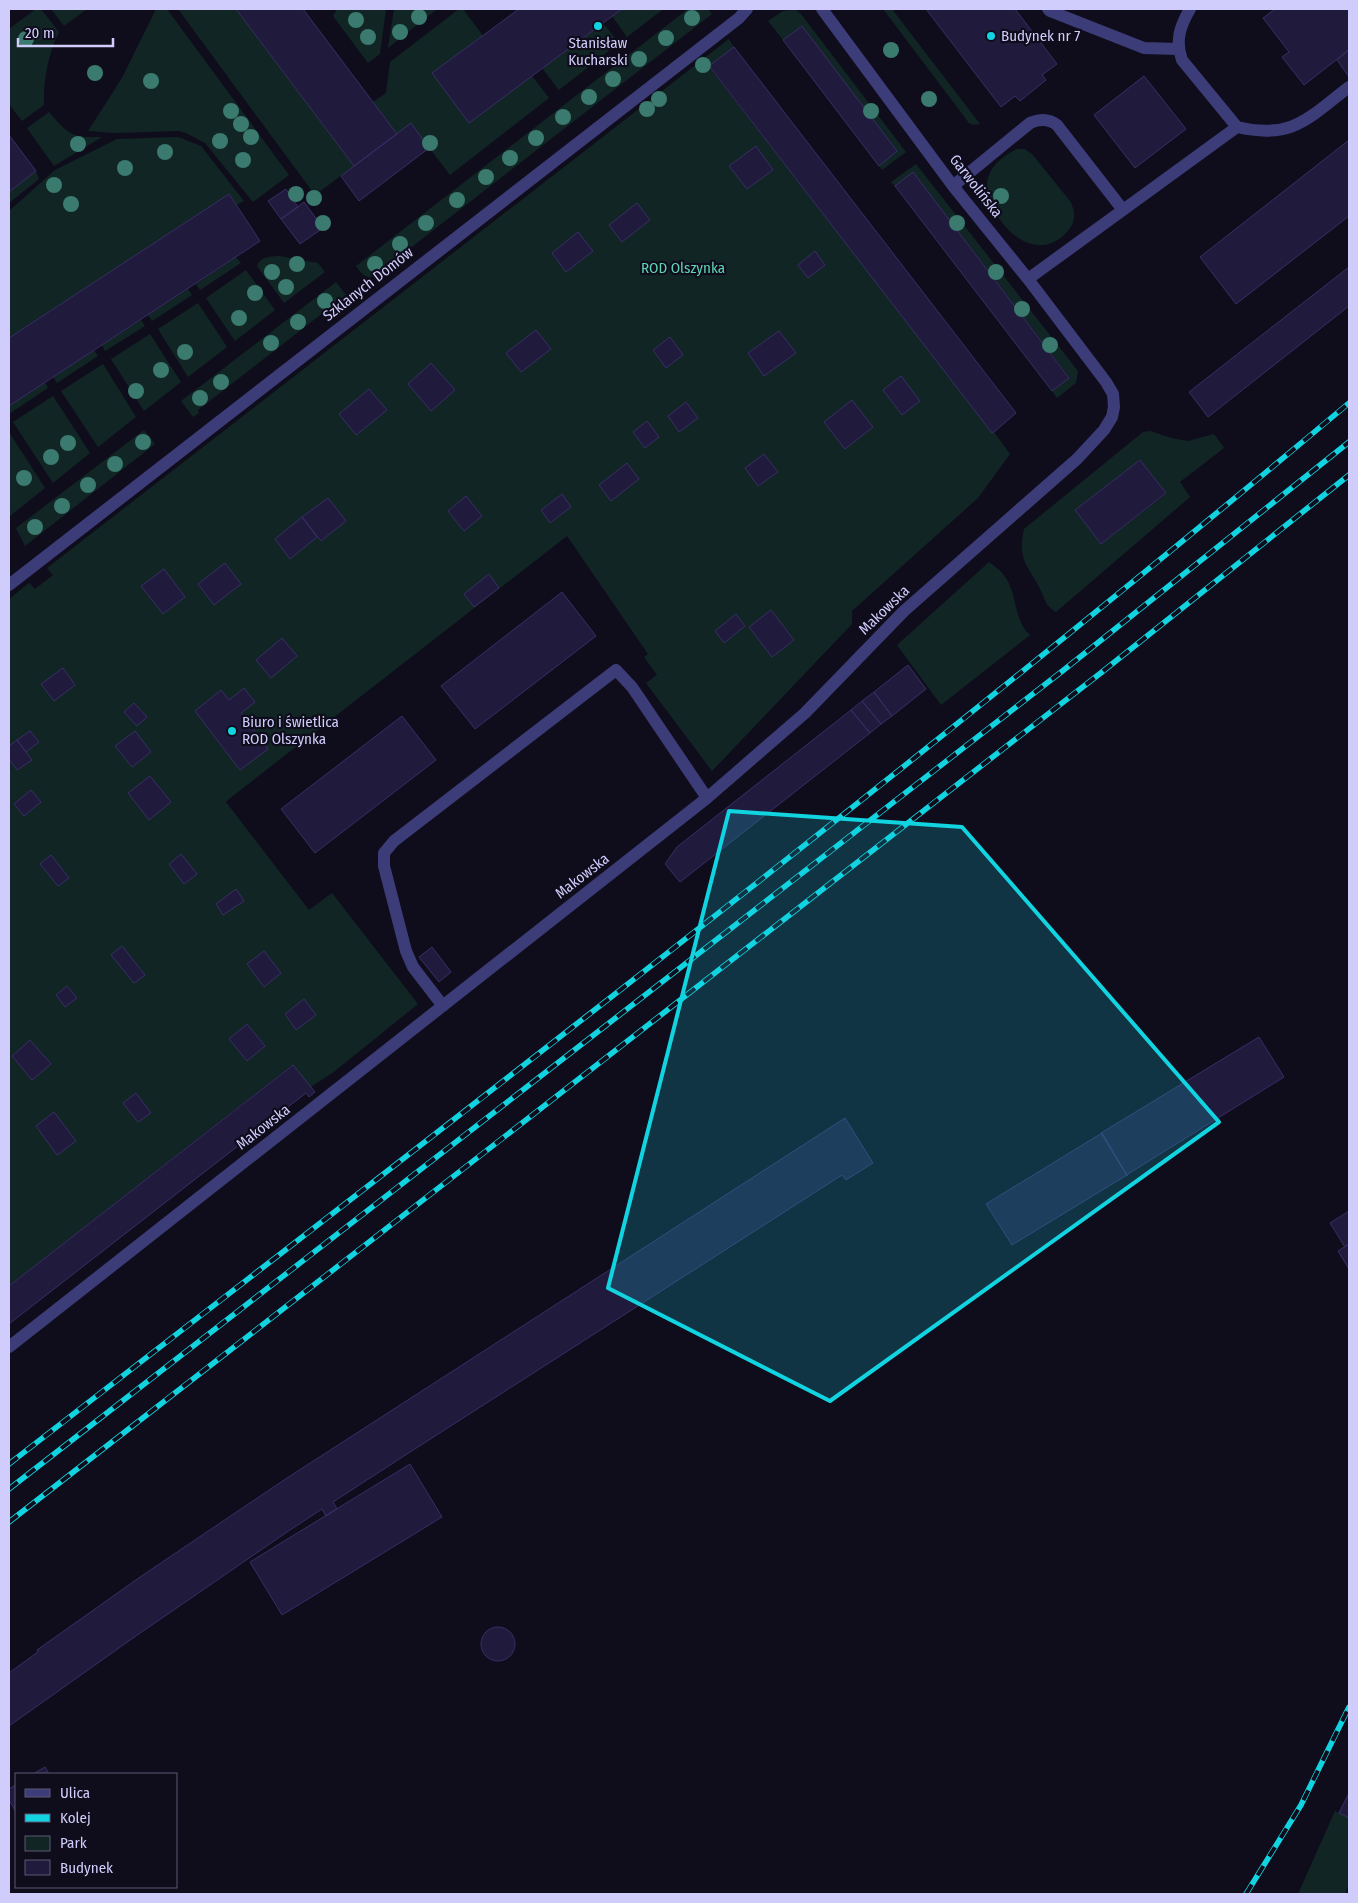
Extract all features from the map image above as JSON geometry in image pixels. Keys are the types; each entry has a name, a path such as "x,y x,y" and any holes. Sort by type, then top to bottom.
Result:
{"street":[{"name":"Szklanych Domów","path":"9,585 739,18 747,9"},
{"name":"Garwolińska","path":"822,9 953,186 1028,279 1106,382"},
{"path":"1048,9 1144,48 1178,49"},
{"path":"1190,9 1183,22 1178,49 1182,60 1237,127 1263,131 1279,131 1300,124 1349,87"},
{"path":"953,186 1030,123 1041,120 1056,124 1123,210"},
{"path":"1028,279 1237,127"},
{"name":"Makowska","path":"9,1347 708,798 805,713 904,611 1090,445 1104,430 1112,417 1113,394 1106,382"},
{"path":"443,1006 412,966 406,951 384,866 384,853 394,841 616,670 632,687 708,798"}],"highlighted area":[{"path":"729,811 962,827 1219,1122 830,1401 608,1288"}],"green space":[{"path":"36,9 41,9 59,32 47,68 44,105 22,121 9,104 9,29"},
{"path":"51,9 87,9 64,26"},
{"path":"156,9 167,9 289,175 253,202 205,143 186,133 179,131 115,133 88,131 122,78"},
{"path":"178,9 236,9 354,166 315,195"},
{"path":"337,9 386,9 380,54 368,63 333,16"},
{"path":"394,9 437,9 388,48"},
{"path":"459,9 463,9 483,36 532,76 549,98 450,175 411,124 397,134 373,102 386,93 390,62"},
{"path":"622,9 662,10 627,37 612,16"},
{"path":"688,9 708,9 712,14 373,277 365,276 356,266"},
{"path":"883,9 892,9 980,124 973,125 969,123"},
{"path":"796,10 801,14 906,152 882,170 879,166 897,151 802,26 783,40 768,21 783,11"},
{"path":"603,23 619,43 559,90 542,68"},
{"name":"ROD Olszynka","path":"729,39 734,47 709,67 1010,454 978,498 852,611 852,624 712,771 646,683 657,675 644,657 648,654 567,536 234,795 226,802 309,910 332,893 418,1004 335,1071 311,1087 292,1065 9,1286 9,599 29,583 35,589 53,575 47,568"},
{"path":"49,112 72,134 84,137 102,137 54,166 27,128"},
{"path":"178,137 201,146 244,201 237,205 229,194 9,338 9,211 55,170 117,139"},
{"path":"1017,149 1025,149 1032,154 1072,205 1074,217 1072,225 1058,240 1049,244 1031,244 1023,241 1007,229 989,199 987,190 991,171 1005,156"},
{"path":"916,164 1078,371 1076,383 1057,398 1052,391 1069,377 913,172 895,186 891,182"},
{"path":"36,171 39,179 9,203 9,192"},
{"path":"279,256 318,263 325,272 284,303 257,266 263,259"},
{"path":"236,257 241,263 200,290 196,284"},
{"path":"246,270 275,310 235,341 206,298"},
{"path":"336,282 346,295 198,410 199,413 193,417 181,401"},
{"path":"188,289 192,295 152,321 148,315"},
{"path":"198,303 227,347 188,377 158,329"},
{"path":"141,320 145,326 105,351 102,345"},
{"path":"150,334 181,382 144,411 111,359"},
{"path":"94,350 98,356 57,383 53,377"},
{"path":"103,364 136,417 98,447 61,391"},
{"path":"45,382 48,388 9,414 9,406"},
{"path":"53,396 90,453 53,483 13,422"},
{"path":"144,430 155,444 25,546 16,528"},
{"path":"1150,431 1188,441 1214,434 1224,448 1180,482 1190,497 1056,612 1046,603 1025,562 1022,548 1024,529 1143,432","holes":["1140,460 1166,494 1101,544 1075,510"]},
{"path":"9,432 45,488 10,516 9,513"},
{"path":"989,562 998,569 1010,585 1021,623 1030,635 941,705 897,645"},
{"path":"1335,1811 1349,1818 1349,1885 1345,1894 1298,1894"}],"building":[{"path":"236,9 303,9 397,134 354,166"},
{"path":"519,9 622,9 469,123 432,73"},
{"name":"Budynek nr 7","path":"926,9 1015,9 1057,64 1042,75 1046,80 1020,101 1015,96 1001,107"},
{"path":"1275,9 1349,9 1349,50 1304,85 1282,57 1289,52 1263,18"},
{"path":"802,26 897,151 879,166 783,40"},
{"path":"734,47 1016,413 994,432 992,433 709,66"},
{"path":"1349,51 1349,77 1337,60"},
{"path":"1144,76 1186,129 1135,168 1094,115"},
{"path":"411,123 429,148 359,201 341,176"},
{"path":"9,135 36,171 9,192"},
{"path":"1349,140 1349,216 1236,304 1200,257"},
{"path":"756,146 773,170 747,189 729,166"},
{"path":"913,172 1069,378 1052,391 895,186"},
{"path":"286,189 298,207 281,219 268,201"},
{"path":"229,194 260,241 9,406 9,338"},
{"path":"304,202 323,228 300,244 281,219"},
{"path":"637,203 650,220 622,242 609,225"},
{"path":"578,232 593,251 566,272 552,253"},
{"path":"815,251 825,265 808,278 798,265"},
{"path":"1349,267 1349,306 1208,417 1189,392"},
{"path":"536,330 551,349 521,372 506,353"},
{"path":"779,331 796,353 764,376 748,353"},
{"path":"670,337 683,355 666,368 653,350"},
{"path":"431,363 455,390 431,411 408,384"},
{"path":"901,376 920,401 902,415 883,390"},
{"path":"369,389 387,410 356,435 339,414"},
{"path":"852,400 873,427 845,449 824,422"},
{"path":"686,402 698,418 679,432 668,416"},
{"path":"647,421 659,437 645,448 633,432"},
{"path":"764,454 778,472 758,486 745,468"},
{"path":"1140,460 1166,493 1101,544 1075,510"},
{"path":"627,463 639,479 611,501 599,485"},
{"path":"562,494 571,507 550,523 541,510"},
{"path":"466,496 482,516 464,531 448,511"},
{"path":"328,498 346,521 321,541 302,517"},
{"path":"302,517 317,537 290,559 275,539"},
{"path":"225,563 241,584 214,605 198,584"},
{"path":"164,569 185,597 163,614 141,586"},
{"path":"489,574 499,588 474,607 464,594"},
{"path":"562,592 596,636 475,729 441,686"},
{"path":"771,610 794,640 772,657 749,627"},
{"path":"736,614 745,626 724,643 715,631"},
{"path":"282,638 297,656 271,678 256,660"},
{"path":"908,665 926,689 892,716 874,692"},
{"path":"63,668 75,685 54,701 41,684"},
{"name":"Biuro i świetlica ROD Olszynka","path":"244,688 255,702 241,713 268,749 240,770 195,711 221,690 229,700"},
{"path":"874,692 892,716 881,724 862,701"},
{"path":"862,701 881,724 870,733 851,710"},
{"path":"134,703 147,717 137,726 124,712"},
{"path":"851,710 870,733 680,882 665,864 677,847"},
{"path":"402,716 436,760 315,853 281,809"},
{"path":"30,731 39,742 26,752 17,740"},
{"path":"135,731 151,752 132,767 115,746"},
{"path":"17,740 32,760 17,770 9,759 9,746"},
{"path":"150,776 171,802 149,820 128,793"},
{"path":"31,790 41,802 24,816 14,804"},
{"path":"181,854 197,874 184,884 169,864"},
{"path":"51,855 69,878 58,886 40,864"},
{"path":"236,889 244,901 223,915 216,904"},
{"path":"122,946 145,975 134,983 111,955"},
{"path":"432,947 451,972 439,982 419,957"},
{"path":"264,951 281,973 264,987 247,964"},
{"path":"67,986 77,998 65,1007 56,995"},
{"path":"304,999 316,1015 296,1030 285,1014"},
{"path":"247,1024 265,1046 247,1061 229,1039"},
{"path":"1259,1037 1284,1077 1127,1176 1101,1133"},
{"path":"30,1040 51,1064 32,1080 12,1056"},
{"path":"293,1065 315,1092 309,1097 306,1093 9,1324 9,1286"},
{"path":"136,1093 151,1113 138,1122 123,1103"},
{"path":"54,1112 76,1141 57,1155 36,1126"},
{"path":"845,1118 873,1163 846,1180 842,1175 407,1454 333,1502 337,1509 326,1516 322,1509 133,1638 9,1726 9,1673 38,1652 37,1650 143,1575 287,1478"},
{"path":"1102,1133 1127,1175 1012,1245 986,1204"},
{"path":"1349,1211 1349,1244 1345,1247 1330,1223"},
{"path":"1349,1244 1349,1269 1338,1251"},
{"path":"410,1464 442,1517 282,1615 250,1562"},
{"path":"498,1627 505,1628 510,1632 514,1637 514,1651 510,1656 505,1660 498,1661 491,1660 486,1656 482,1651 481,1644 482,1637 486,1632 491,1628"},
{"path":"45,1767 48,1773 35,1773"},
{"path":"15,1786 15,1810 9,1800 9,1789"},
{"path":"1349,1793 1349,1818 1339,1813"}],"railway":[{"path":"9,1464 852,808 1185,539 1349,403"},
{"path":"9,1489 1065,669 1349,442"},
{"path":"9,1522 1102,672 1349,475"},
{"path":"1246,1894 1301,1805 1349,1707"}],"place":[{"name":"Stanisław Kucharski","path":"598,26"},
{"name":"Budynek nr 7","path":"991,36"},
{"name":"Biuro i świetlica ROD Olszynka","path":"232,731"}]}
